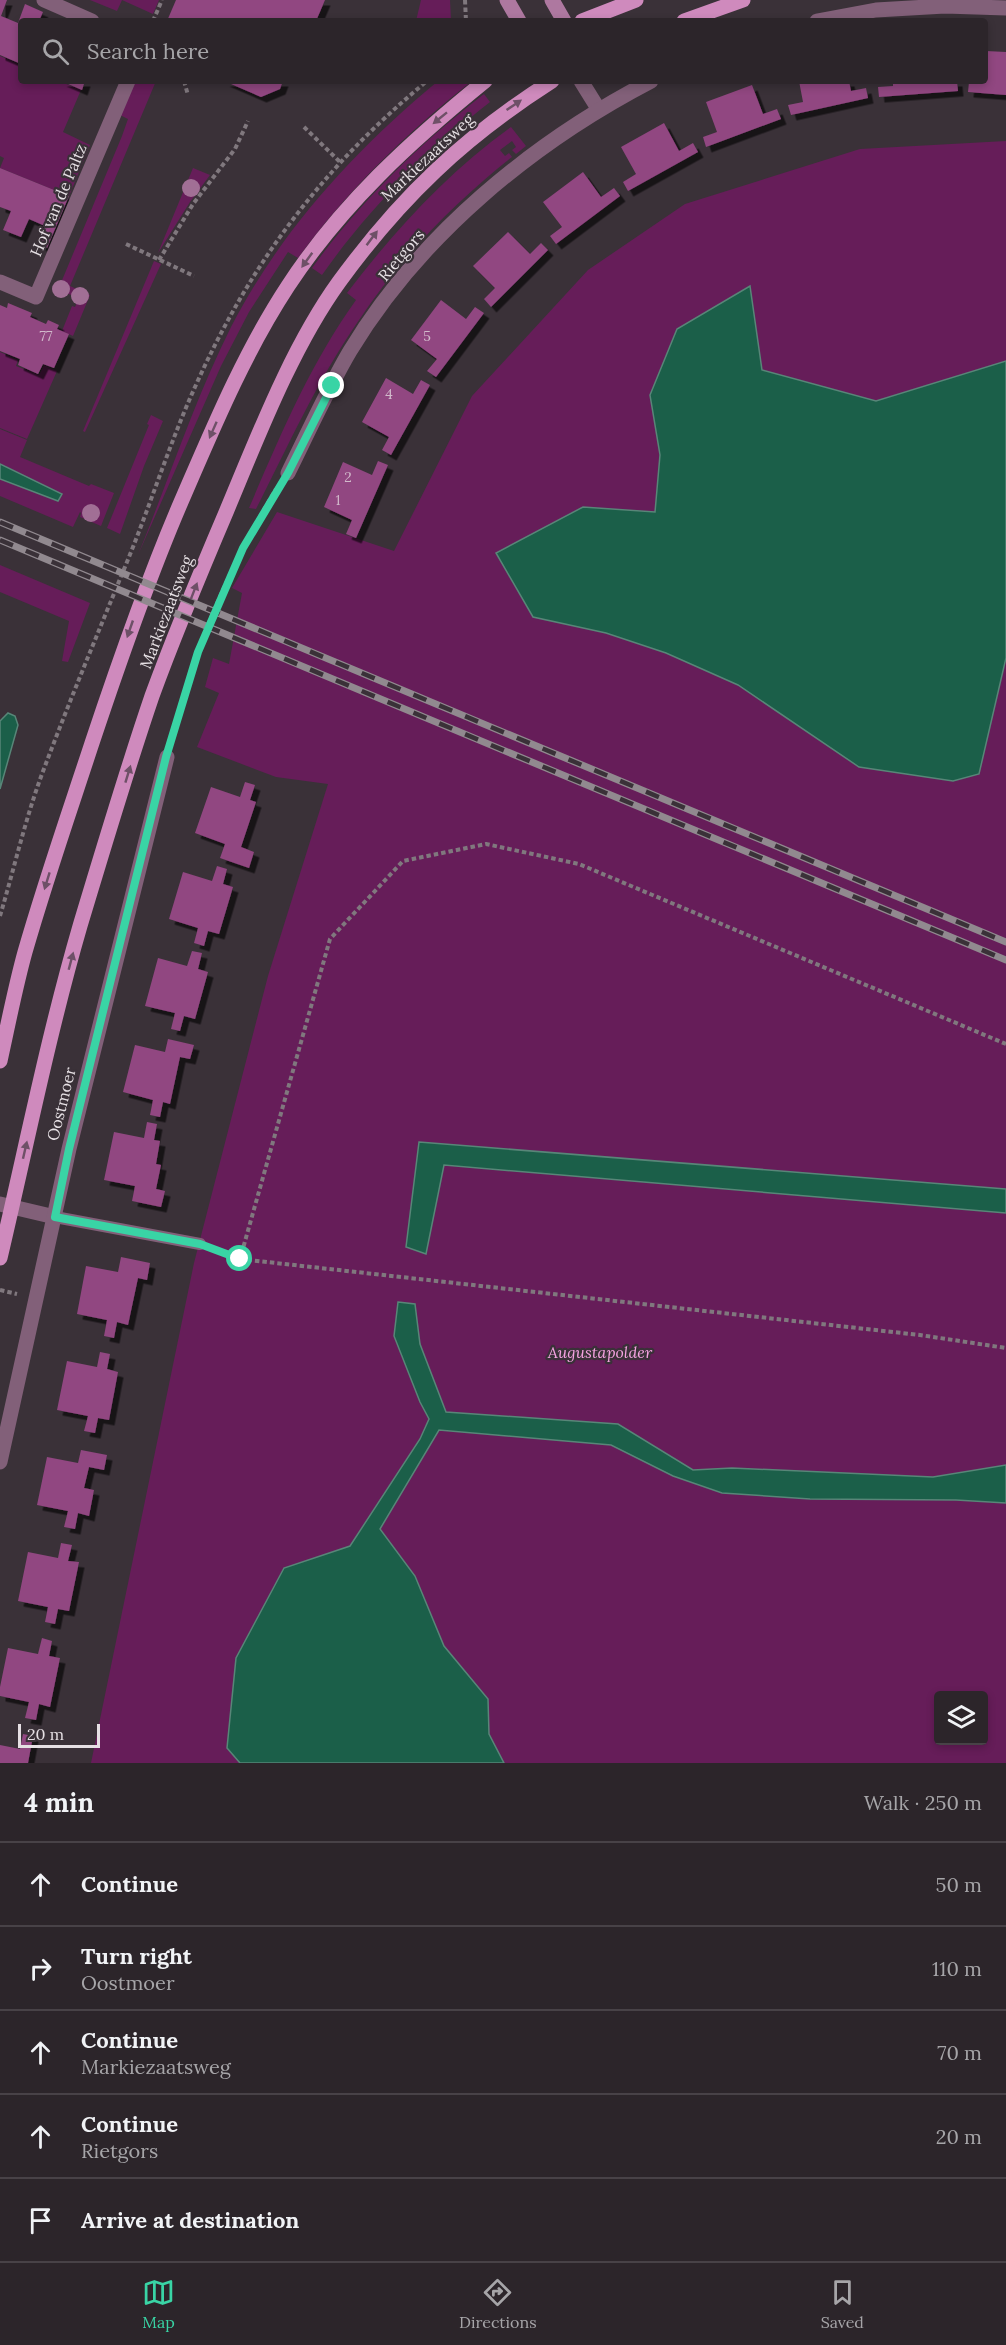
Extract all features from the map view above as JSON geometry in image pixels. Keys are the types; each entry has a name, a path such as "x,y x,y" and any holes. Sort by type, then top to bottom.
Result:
{"main road":[{"path":"507,0 517,18"},
{"path":"552,0 562,18"},
{"path":"590,18 636,0"},
{"path":"692,18 743,0"},
{"name":"Markiezaatsweg","path":"0,1061 25,954 64,825 131,625 237,374 288,285 327,234 395,157 481,84"},
{"name":"Markiezaatsweg","path":"0,1258 6,1206 80,927 152,697 201,573 275,399 300,348 337,285 390,215 436,168 489,124 548,84"}],"street":[{"path":"44,0 85,18"},
{"path":"833,18 876,10 945,6 1006,8"},
{"name":"Hof van de Paltz","path":"0,282 36,297 127,84"},
{"path":"583,84 599,110"},
{"name":"Rietgors","path":"288,473 350,352 416,262 483,195 543,147 599,110 646,84"},
{"name":"Oostmoer","path":"0,1462 69,1149 166,757"},
{"path":"6,1206 55,1217"}],"lane":[{"path":"55,1217 200,1244"}],"path":[{"path":"154,18 162,0"},
{"path":"465,0 466,18"},
{"path":"185,84 188,95"},
{"path":"159,260 193,204 235,149 248,122"},
{"path":"304,127 340,162"},
{"path":"126,244 194,276"},
{"path":"166,757 198,652 225,586 243,548 288,473"},
{"path":"240,1259 330,939 404,861 486,844 579,864 1006,1044"},
{"path":"200,1244 240,1259 920,1335 1006,1348"}],"green space":[{"path":"90,0 122,0 117,11"},
{"path":"122,0 159,0 153,14"},
{"path":"421,0 450,0 451,18 417,18"},
{"path":"0,56 18,64 18,84 66,84 81,90 63,132 90,145 69,196 0,168 4,158 0,156"},
{"path":"134,84 155,84 70,286 90,295 73,336 62,331 72,306 75,307 79,298 58,290 122,136 128,119 120,115"},
{"path":"434,84 468,84 424,121 379,164 337,209 298,258 288,252 249,312 221,366 138,555 205,383 251,291 273,257 322,194 407,107"},
{"path":"484,94 490,102 443,141 400,182 359,227 322,275 312,268 350,220 392,175 436,133"},
{"path":"511,127 526,146 516,154 512,150 516,147 512,141 500,150 505,156 509,153 512,157 469,193 429,232 375,297 344,342 317,389 256,509 249,508 284,427 310,375 339,324 356,300 347,293 423,204 465,163"},
{"name":"Augustapolder","path":"1006,141 1006,1763 91,1763 194,1263 268,976 328,784 276,777 197,747 219,693 205,687 213,658 229,664 242,593 232,588 277,512 394,551 472,396 588,270 685,204 860,149"},
{"path":"193,168 210,175 158,253"},
{"path":"154,261 161,264 85,432 83,431"},
{"path":"0,352 18,360 16,366 39,375 44,365 57,371 27,439 0,428"},
{"path":"151,415 163,421 120,534 107,528"},
{"path":"0,429 27,440 20,457 89,486 91,484 114,493 101,526 80,517 80,512 73,527 0,496"},
{"path":"0,565 90,603 68,662 62,661 69,621 0,592"}],"shaded area":[{"path":"750,286 762,370 876,401 1006,361 1006,658 979,774 953,781 859,767 738,685 666,653 606,633 533,617 496,553 583,507 655,512 660,455 650,395 677,329"},
{"path":"0,464 62,494 58,501 0,479"},
{"path":"8,713 15,716 18,725 0,789 0,721"},
{"path":"419,1142 1006,1189 1006,1213 444,1165 426,1254 406,1247"},
{"path":"398,1302 415,1304 420,1344 446,1412 618,1424 693,1470 732,1468 933,1477 1006,1465 1006,1503 956,1500 810,1499 722,1493 673,1476 611,1445 439,1430 380,1529 415,1576 444,1646 488,1699 489,1734 504,1763 240,1763 227,1748 236,1658 284,1568 350,1546 420,1439 429,1419 394,1336"}],"building":[{"path":"0,0 7,0 1,16 18,23 18,63 0,55"},
{"path":"176,0 325,0 317,18 168,18"},
{"path":"25,4 43,12 40,18 20,18"},
{"path":"988,51 1006,52 1006,95 968,92 969,84 988,84"},
{"path":"68,84 84,84 82,90"},
{"path":"231,84 282,84 280,89 261,97"},
{"path":"800,84 850,84 851,91 866,88 868,98 791,115 788,105 803,102"},
{"path":"893,84 957,84 958,91 879,97 878,87 893,86"},
{"path":"752,85 763,114 777,109 781,119 706,147 703,137 717,132 706,102"},
{"path":"664,123 679,151 693,143 698,152 628,191 623,182 636,174 621,147"},
{"path":"0,168 69,196 47,248 37,244 45,226 29,219 21,237 3,230 11,211 0,207"},
{"path":"583,172 601,197 614,188 620,196 556,244 550,236 562,227 543,202"},
{"path":"508,232 530,254 541,243 548,250 491,307 484,299 495,288 473,266"},
{"path":"441,300 466,319 475,307 484,313 436,377 427,371 437,359 411,340"},
{"path":"8,303 32,313 30,317 46,324 48,320 59,325 57,329 69,334 54,368 43,364 38,374 18,365 20,359 0,351 0,305 7,308"},
{"path":"386,378 413,394 421,380 430,385 391,455 382,450 389,437 362,422"},
{"path":"378,461 388,465 356,538 346,534 352,520 324,507 343,462 372,475"},
{"path":"245,782 255,785 250,800 256,802 241,847 254,852 249,868 220,858 225,844 195,833 211,787 240,797"},
{"path":"217,866 227,869 223,884 233,887 219,934 208,931 204,946 194,943 198,928 169,919 183,872 212,881"},
{"path":"192,951 202,953 198,969 208,972 195,1019 184,1016 180,1031 171,1029 175,1013 145,1006 158,958 187,966"},
{"path":"168,1039 194,1045 190,1059 180,1057 170,1104 163,1102 160,1117 150,1115 153,1100 123,1092 135,1045 165,1052"},
{"path":"147,1122 157,1124 154,1140 160,1141 156,1164 161,1165 156,1189 165,1191 161,1207 132,1201 135,1186 104,1180 114,1132 144,1138"},
{"path":"121,1257 150,1263 147,1280 138,1278 128,1325 117,1322 114,1338 104,1336 107,1320 77,1314 86,1266 118,1272"},
{"path":"100,1352 110,1354 107,1369 118,1372 109,1420 98,1418 95,1433 84,1431 88,1416 57,1410 67,1361 97,1367"},
{"path":"81,1450 107,1455 104,1470 89,1467 84,1488 94,1490 89,1516 78,1513 75,1529 64,1527 68,1511 37,1505 47,1457 78,1463"},
{"path":"61,1543 72,1545 68,1561 79,1562 69,1611 58,1609 55,1624 45,1622 48,1607 18,1601 28,1552 58,1558"},
{"path":"42,1638 52,1641 49,1656 60,1658 50,1707 39,1704 36,1720 25,1718 29,1702 0,1696 0,1687 8,1648 38,1654"},
{"path":"23,1734 33,1736 28,1763 0,1763 0,1745 20,1749"}],"railway":[{"path":"0,522 1006,942"},
{"path":"0,540 1006,960"}],"route":[{"path":"240,1259 200,1244 55,1217 69,1149 166,757 198,652 243,548 288,473 332,386"}]}
